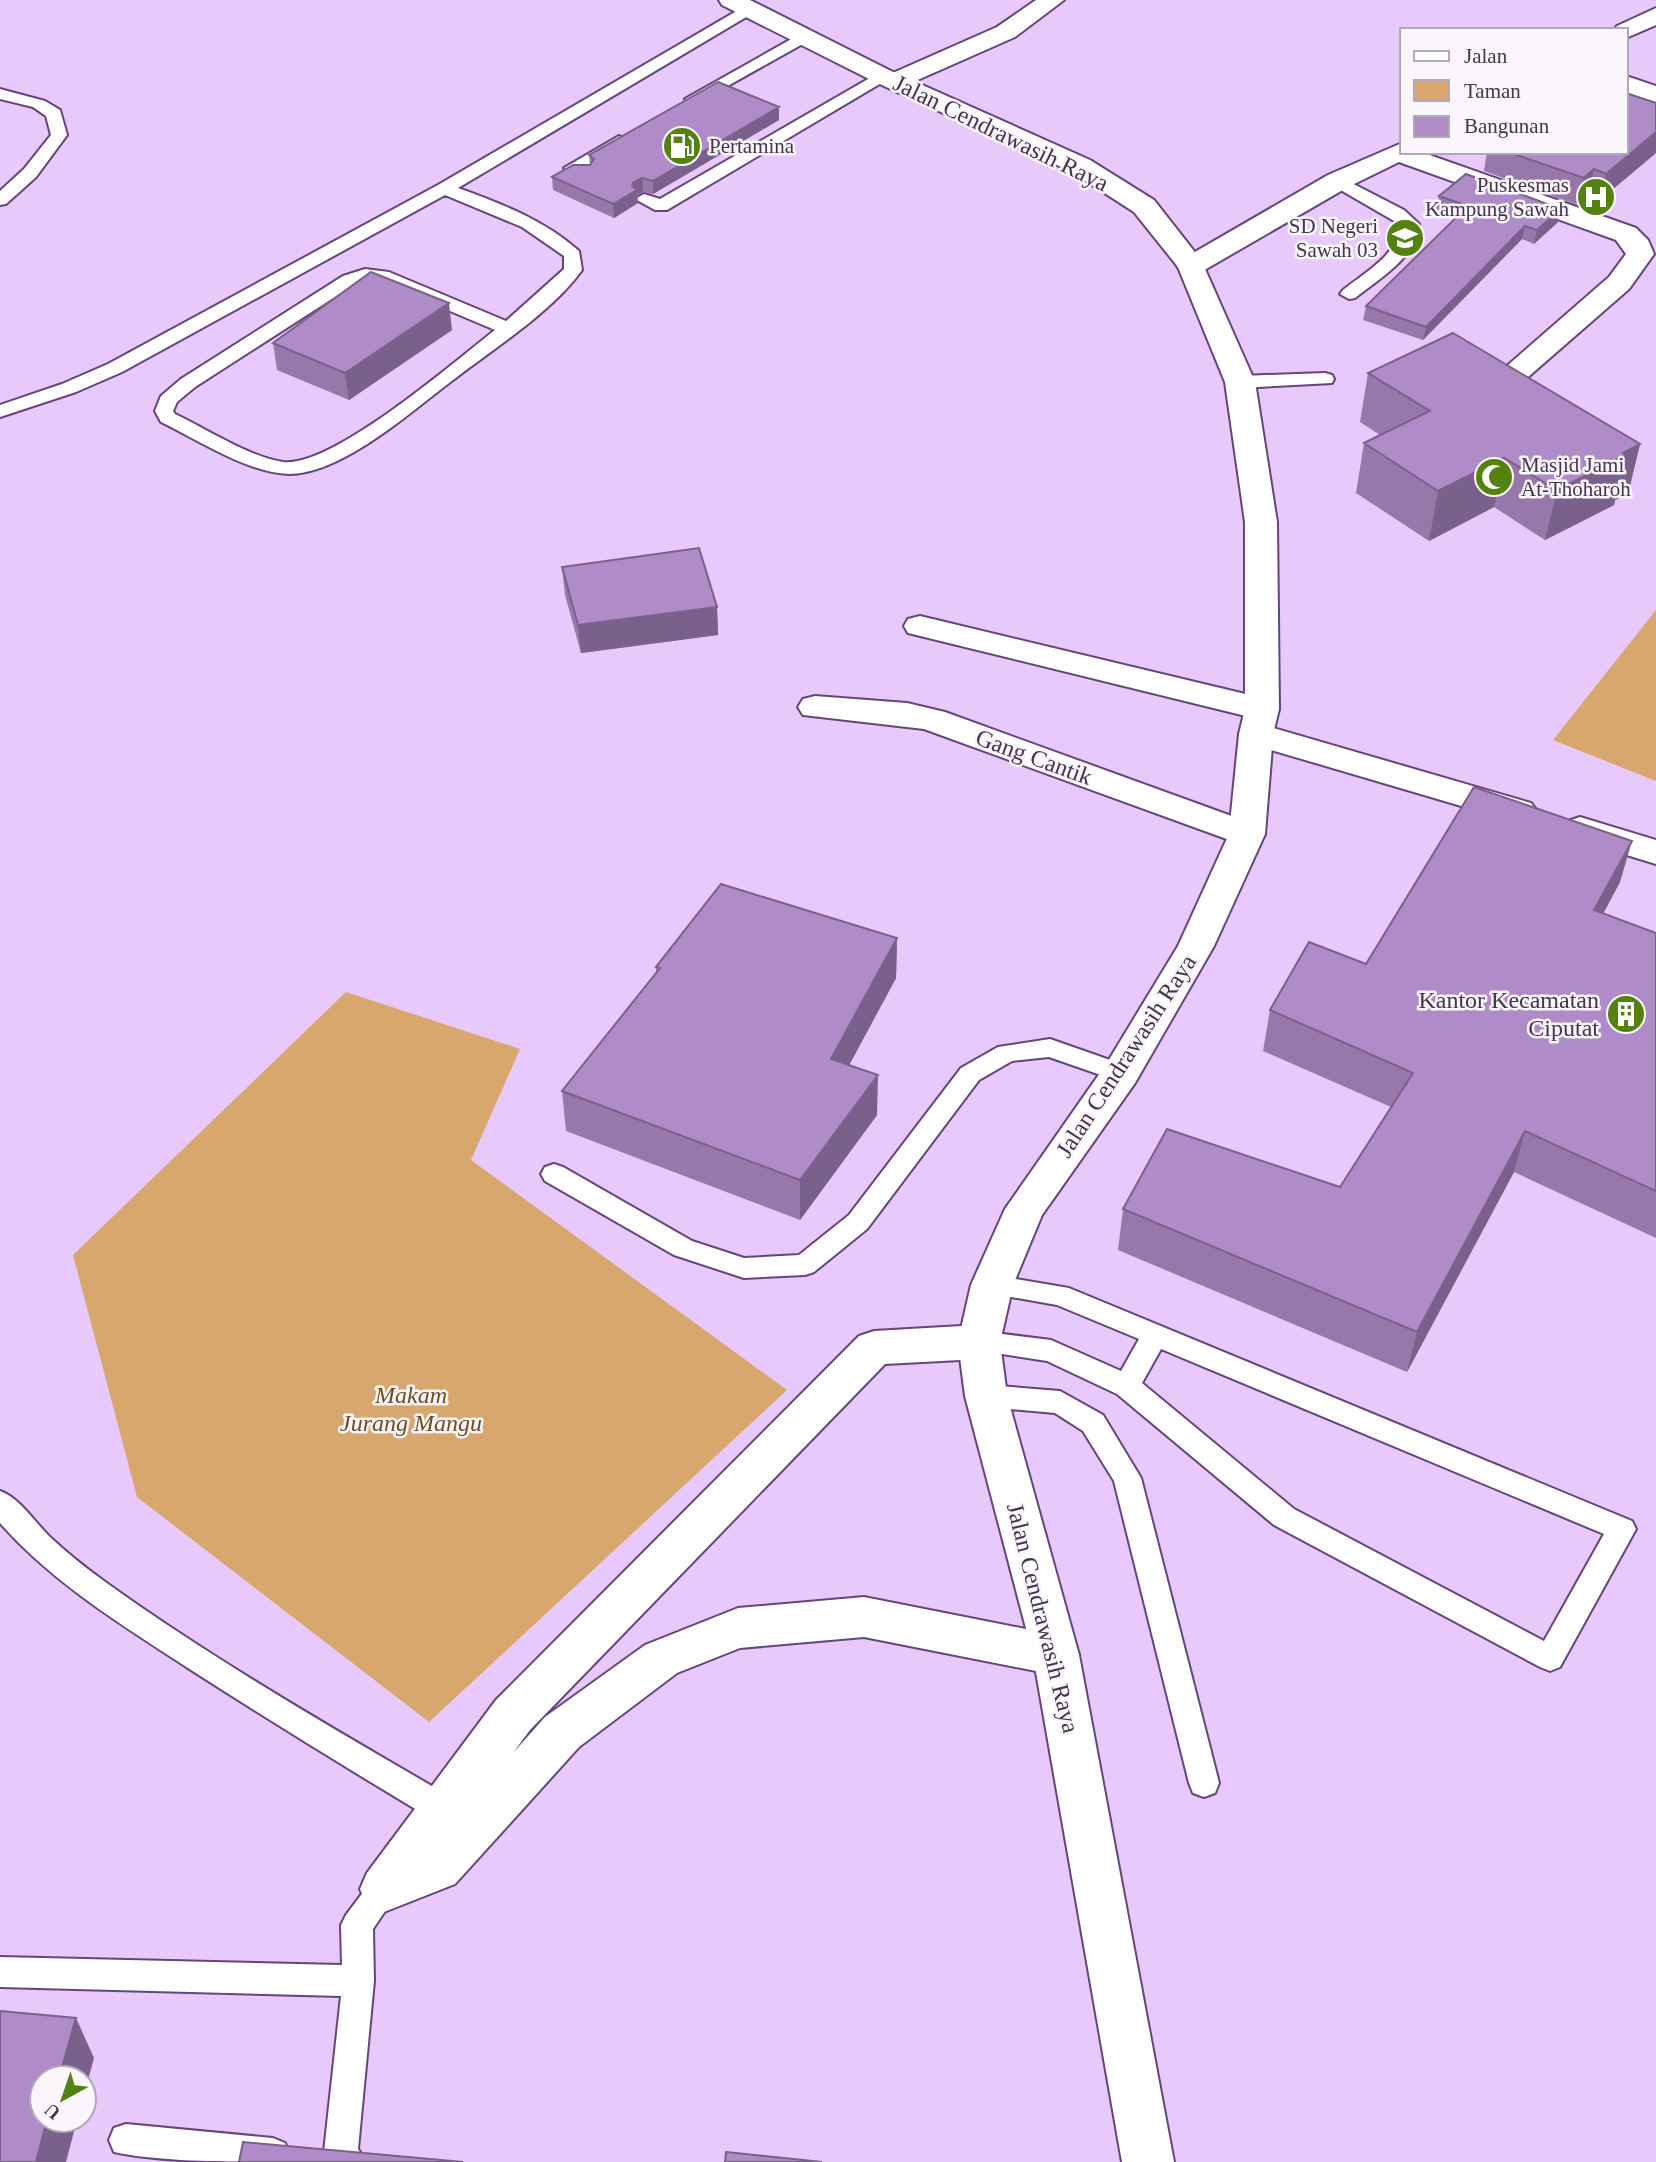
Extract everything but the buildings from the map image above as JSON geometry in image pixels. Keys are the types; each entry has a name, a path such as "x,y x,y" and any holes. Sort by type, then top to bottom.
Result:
{"street":[{"path":"888,78 1006,32 1052,0"},
{"name":"Jalan Cendrawasih Raya","path":"739,5 802,38 1091,173 1144,205 1191,266 1240,382 1261,522 1259,722 1247,834 1196,946 1121,1073 1025,1209 992,1285 979,1342 986,1396 1056,1655 1148,2162"},
{"path":"1628,30 1656,15"},
{"path":"1628,85 1656,94"},
{"path":"1191,266 1338,181 1400,152"},
{"path":"1406,154 1626,234 1647,249 1640,254 1619,283 1502,385"},
{"path":"920,626 1259,722 1656,852"},
{"name":"Gang Cantik","path":"815,707 907,714 933,720 1247,834"},
{"path":"384,1889 513,1715 874,1348 979,1342"},
{"path":"384,1889 438,1868 562,1732 662,1658 738,1628 864,1617 1056,1655"}],"lane":[{"path":"0,411 69,388 115,368 444,189 739,5"},
{"path":"681,106 802,38"},
{"path":"644,199 661,206 888,78"},
{"path":"0,94 39,104 54,114 59,135 30,173 0,200"},
{"path":"583,173 572,168 633,134"},
{"path":"1338,181 1398,214 1410,224 1411,234 1405,246 1349,294"},
{"path":"444,189 518,217 557,239 573,255 573,270 536,307 508,329 349,447 311,465 297,468 270,466 168,418 164,411 169,400 188,383 349,280 365,274 383,276 508,329"},
{"path":"1240,382 1325,379"},
{"path":"554,1174 683,1248 744,1268 805,1265 858,1223 970,1074 1007,1053 1050,1048 1121,1073"},
{"path":"979,1342 1051,1351 1127,1386 1284,1517 1550,1658 1622,1529 1060,1295 992,1285"},
{"path":"1127,1386 1156,1335"},
{"path":"986,1396 1060,1402 1093,1423 1127,1478 1204,1783"},
{"path":"0,1503 25,1534 112,1603 318,1735 443,1809"},
{"path":"317,2159 358,1981 357,1925 384,1889"},
{"path":"0,1972 358,1981"},
{"path":"126,2140 349,2162"}],"green space":[{"path":"1656,610 1656,781 1553,740"},
{"name":"Makam Jurang Mangu","path":"346,992 520,1049 471,1160 787,1390 429,1722 137,1497 73,1255"}],"place":[{"name":"Pertamina","path":"682,146"},
{"name":"Puskesmas Kampung Sawah","path":"1596,197"},
{"name":"SD Negeri Sawah 03","path":"1405,238"},
{"name":"Masjid Jami At-Thoharoh","path":"1494,477"},
{"name":"Kantor Kecamatan Ciputat","path":"1626,1014"}]}
